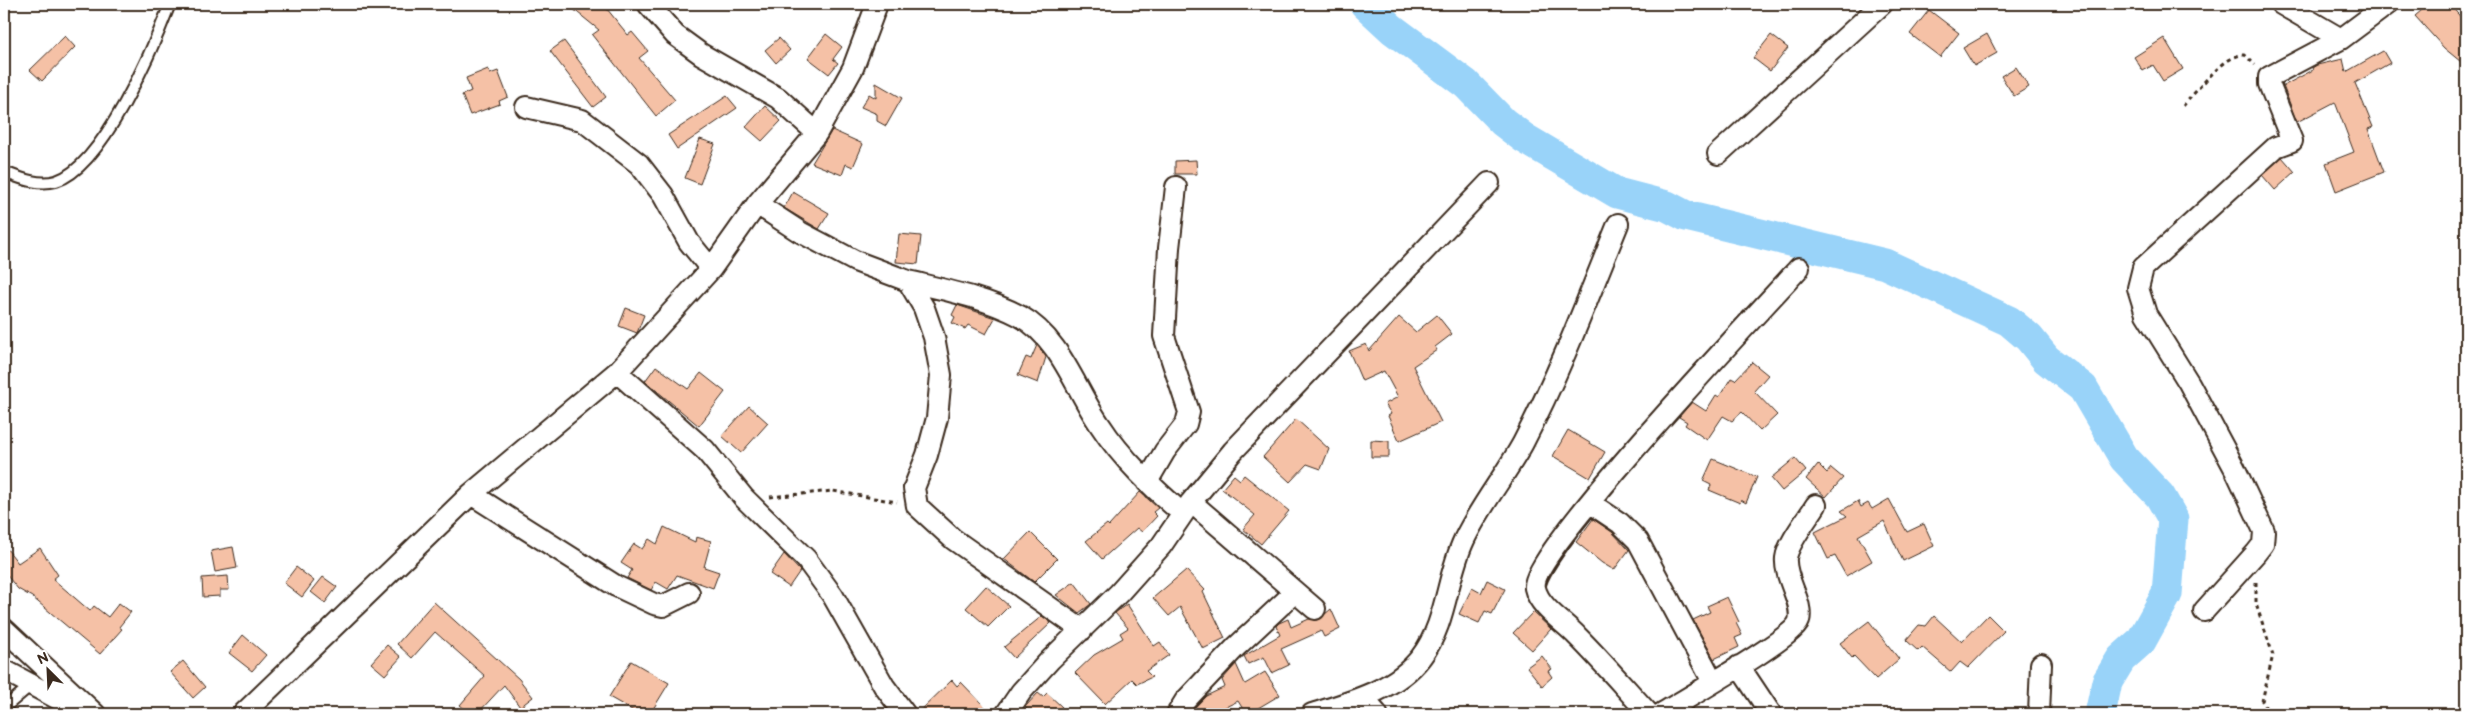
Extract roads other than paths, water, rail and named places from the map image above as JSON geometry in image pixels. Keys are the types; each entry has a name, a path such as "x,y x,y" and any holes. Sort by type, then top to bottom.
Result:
{"street":[{"path":"648,4 675,35 701,54 778,98 817,133"},
{"path":"243,714 471,494 617,372 711,269 757,204 817,133 853,68 877,4"},
{"path":"1718,154 1882,4"},
{"path":"2281,4 2341,39"},
{"path":"2204,611 2263,544 2264,531 2235,469 2189,383 2146,314 2138,288 2143,268 2276,147 2292,141 2269,84 2269,77 2341,39 2388,4"},
{"path":"526,107 582,120 639,164 662,195 689,242 711,269"},
{"path":"1006,714 1021,692 1050,660 1119,593 1161,546 1187,508 1233,451 1489,183"},
{"path":"1147,482 1165,451 1186,424 1189,412 1164,336 1169,248 1176,187"},
{"path":"757,204 800,232 856,261 908,281 964,294 1021,317 1045,338 1057,352 1100,426 1147,482 1187,508 1315,609"},
{"path":"1312,714 1363,698 1395,680 1421,657 1433,638 1441,620 1451,572 1464,540 1522,445 1563,360 1618,224"},
{"path":"1649,714 1541,600 1535,590 1535,579 1546,561 1590,503 1711,364 1799,268"},
{"path":"908,281 924,308 932,330 940,375 937,418 927,456 914,488 917,506 953,539 1082,630"},
{"path":"617,372 704,450 744,498 806,559 833,596 884,686 905,714"},
{"path":"471,494 616,586 654,604 663,606 689,593"},
{"path":"1590,503 1620,523 1638,541 1713,682"},
{"path":"1661,714 1783,638 1799,623 1800,612 1786,572 1786,556 1816,505"},
{"path":"1177,714 1185,701 1236,647 1295,592"},
{"path":"4,629 95,714"},
{"path":"2039,714 2041,664"},
{"path":"1739,666 1771,714"},
{"path":"4,670 30,686 87,714"},
{"path":"1363,698 1377,714"}],"lane":[{"path":"4,172 33,182 56,181 76,170 92,154 132,89 159,34 170,4"},
{"path":"4,708 30,686"}],"waterway":[{"path":"1365,4 1392,29 1466,84 1503,122 1524,138 1617,193 1667,206 1686,216 1885,264 2009,321 2029,338 2046,359 2083,388 2124,458 2160,496 2173,519 2167,594 2141,641 2121,659 2107,682 2100,714"}]}
